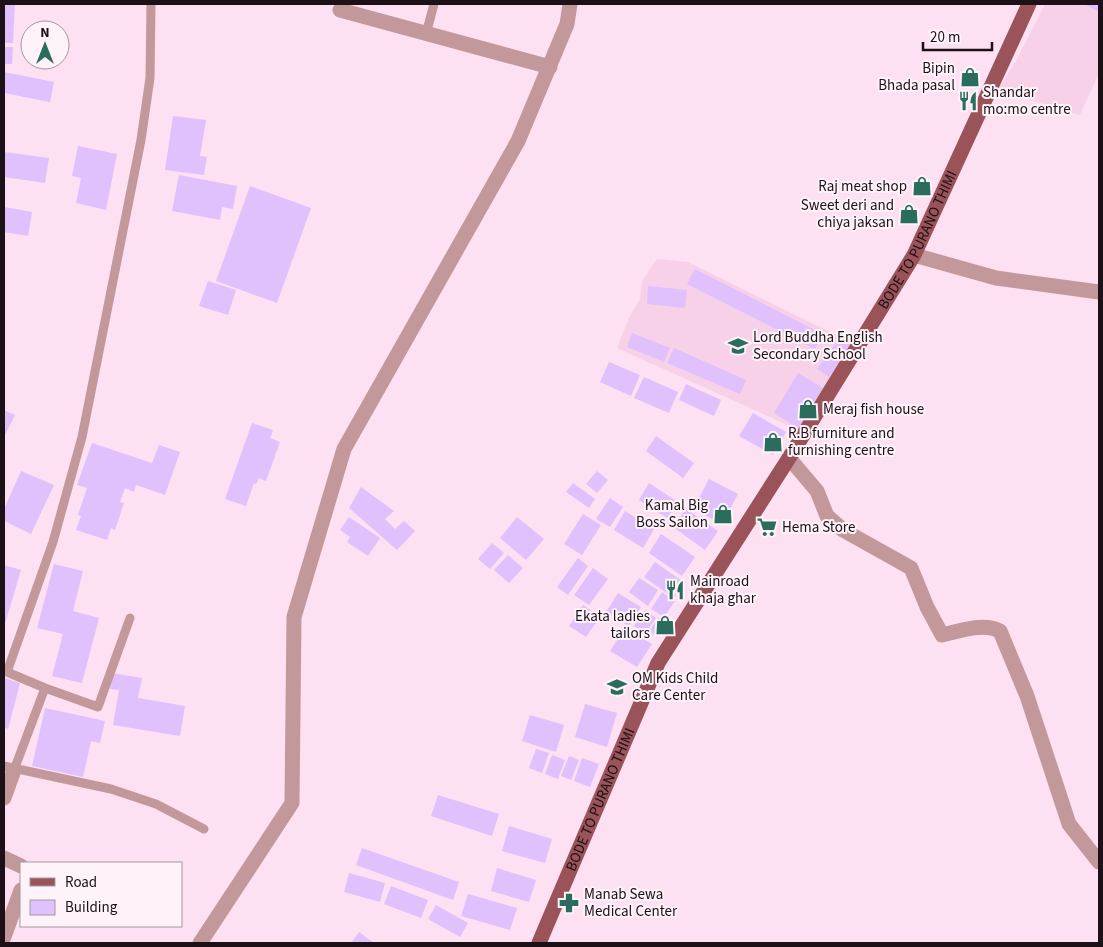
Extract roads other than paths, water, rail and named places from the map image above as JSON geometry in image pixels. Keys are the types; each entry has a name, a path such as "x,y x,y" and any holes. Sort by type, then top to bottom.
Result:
{"main road":[{"name":"BODE TO PURANO THIMI","path":"539,943 658,664 789,458 914,255 1029,4"}],"street":[{"path":"200,943 292,803 294,617 344,449 518,141 567,24 570,4"},
{"path":"340,10 550,67"},
{"path":"914,255 996,278 1099,292"},
{"path":"789,458 817,491 827,516 837,525 911,568 927,607 942,635 983,627 993,627 1000,631 1028,696 1069,824 1099,862"},
{"path":"4,798 9,768"},
{"path":"4,858 20,866"},
{"path":"4,938 8,919 20,892"}],"lane":[{"path":"130,618 98,707 7,672 53,542 82,437 141,140 150,78 151,4"},
{"path":"426,34 434,4"},
{"path":"45,688 9,768 111,789 156,804 204,830"}],"place":[{"name":"Bipin Bhada pasal","path":"970,77"},
{"name":"Shandar mo:mo centre","path":"968,101"},
{"name":"Raj meat shop","path":"922,186"},
{"name":"Sweet deri and chiya jaksan","path":"909,214"},
{"name":"Lord Buddha English Secondary School","path":"738,346"},
{"name":"Meraj fish house","path":"808,409"},
{"name":"R.B furniture and furnishing centre","path":"773,442"},
{"name":"Kamal Big Boss Sailon","path":"723,514"},
{"name":"Hema Store","path":"767,527"},
{"name":"Mainroad khaja ghar","path":"675,590"},
{"name":"Ekata ladies tailors","path":"665,625"},
{"name":"OM Kids Child Care Center","path":"617,687"},
{"name":"Manab Sewa Medical Center","path":"569,903"}]}
